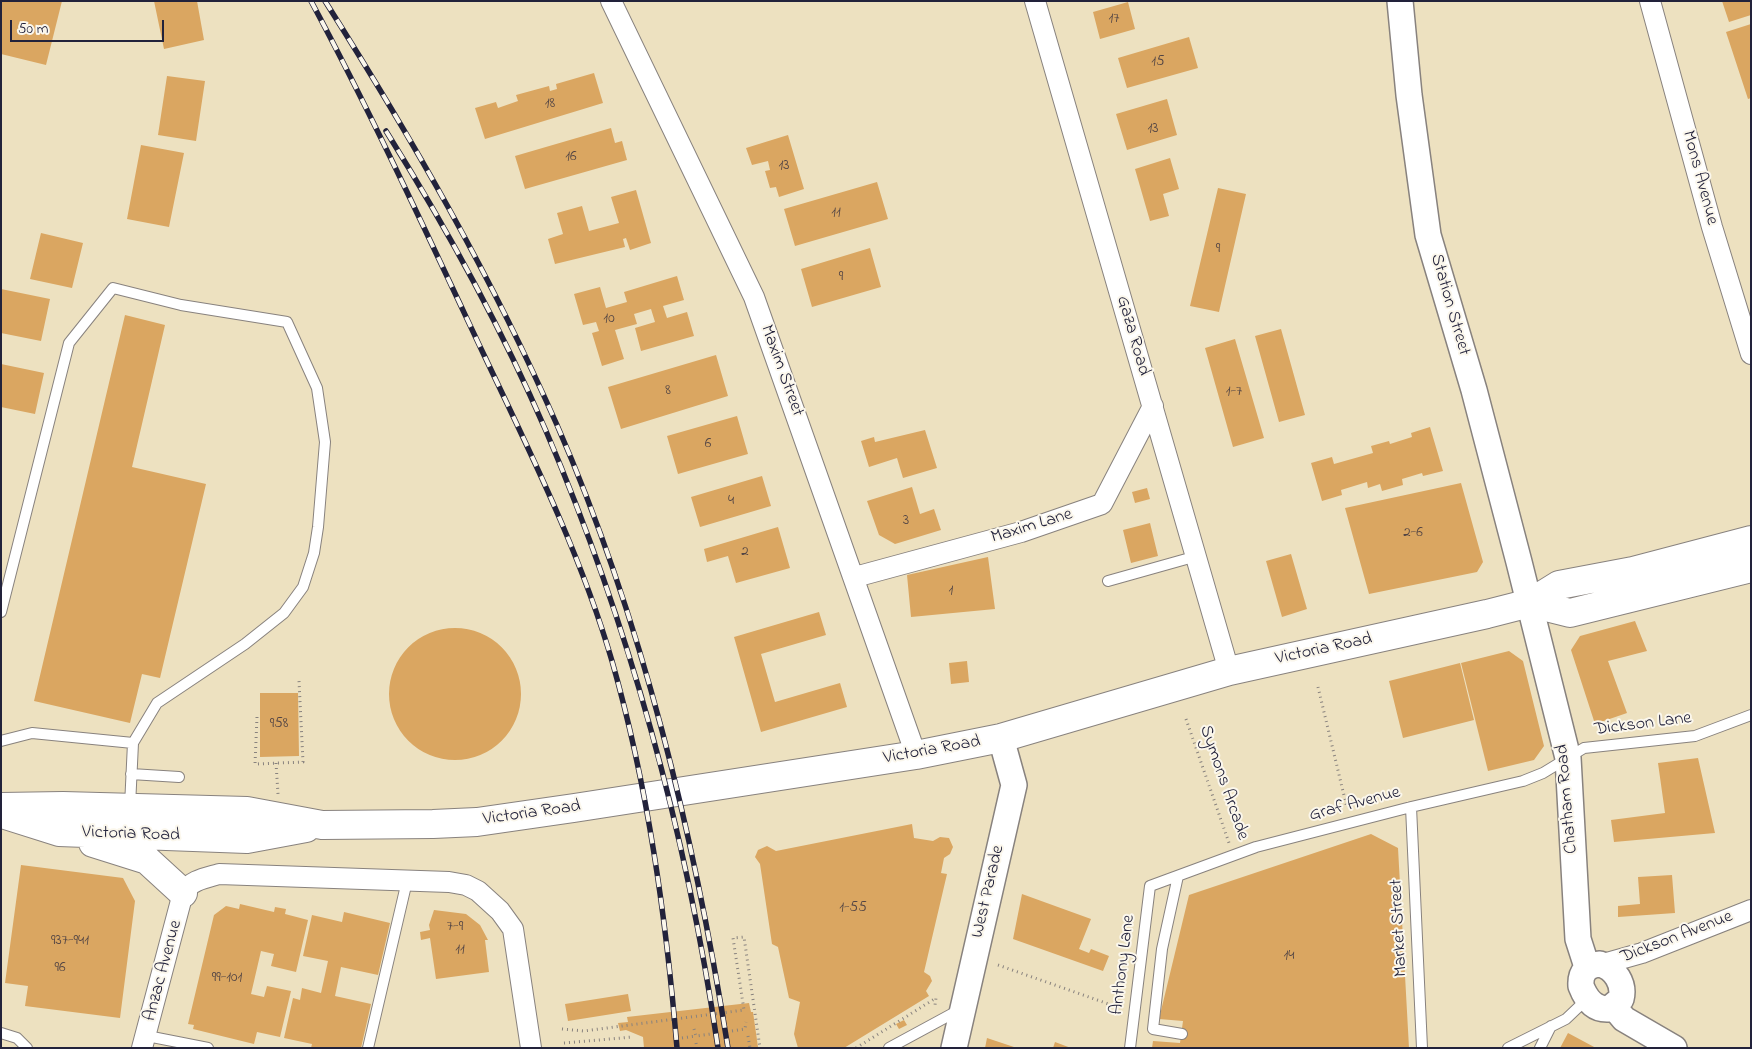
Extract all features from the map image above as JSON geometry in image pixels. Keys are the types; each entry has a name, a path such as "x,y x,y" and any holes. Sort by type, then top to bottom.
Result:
{"highway":[{"name":"Victoria Road","path":"1,807 63,806 128,822 247,839 322,825 477,822 916,755 1001,738 1229,671 1530,603 1559,585 1633,571 1751,540"},
{"name":"Victoria Road","path":"1530,603 1570,613 1751,568"},
{"name":"Victoria Road","path":"1,814 59,832 128,822"},
{"path":"59,832 147,860 183,893"}],"street":[{"name":"Maxim Street","path":"611,1 754,296 916,755"},
{"name":"Gaza Road","path":"1036,1 1229,671"},
{"name":"Station Street","path":"1400,1 1409,95 1428,235 1474,390 1530,603"},
{"name":"Mons Avenue","path":"1650,1 1712,227 1751,354"},
{"name":"Maxim Lane","path":"854,577 1021,532 1102,504 1152,406"},
{"name":"Chatham Road","path":"1530,603 1568,758 1578,938 1595,966"},
{"name":"West Parade","path":"954,1048 1014,785 1001,738"},
{"path":"183,893 187,886 200,879 219,874 449,882 466,885 488,899 500,911 513,929 531,1048"},
{"name":"Anzac Avenue","path":"144,1042 183,893"},
{"name":"Dickson Avenue","path":"1595,966 1642,953 1751,910"},
{"path":"1595,966 1611,969 1621,985 1621,999 1614,1007 1600,1008 1588,998 1580,980 1595,966"},
{"path":"1614,1007 1624,1019 1662,1044"}],"lane":[{"path":"1,612 69,343 113,288 181,305 287,322 317,388 325,442 314,553 303,587 284,613 245,644 157,703 134,743 128,822"},
{"path":"1108,582 1197,556"},
{"name":"Dickson Lane","path":"1568,758 1584,748 1695,736 1751,715"},
{"path":"1,741 32,733 134,743"},
{"name":"Graf Avenue","path":"1150,886 1234,855 1411,807 1523,781 1543,773 1568,758"},
{"path":"131,774 179,776"},
{"name":"Market Street","path":"1411,807 1422,1048"},
{"path":"1178,876 1162,949 1153,1029 1182,1034"},
{"path":"368,1048 408,881"},
{"name":"Anthony Lane","path":"1130,1048 1150,886"},
{"path":"1508,1048 1566,1019 1588,998"},
{"path":"888,1048 902,1044 962,1008"},
{"path":"1540,1048 1551,1026"},
{"path":"1,1033 17,1038 27,1048"},
{"path":"144,1042 208,1048"}],"path":[{"path":"256,717 255,764 303,762 299,681"},
{"path":"1318,687 1351,823"},
{"name":"Symons Arcade","path":"1186,719 1234,855"},
{"path":"276,763 278,788"},
{"path":"562,1029 592,1030 744,1010 734,938 744,937 760,1048"},
{"path":"998,965 1135,1013"},
{"path":"856,1048 936,998 935,1005"},
{"path":"732,1031 746,1029 746,1022"},
{"path":"694,1029 696,1036"},
{"path":"682,1038 710,1034"},
{"path":"748,1036 750,1048"},
{"path":"564,1043 633,1037"},
{"path":"696,1043 697,1048"}],"building":[{"path":"1,1 62,1 46,65 1,54"},
{"path":"154,1 197,1 204,40 164,49"},
{"path":"1722,1 1751,1 1751,15 1729,22"},
{"path":"1128,2 1135,29 1100,39 1093,12"},
{"path":"1751,24 1751,98 1748,99 1726,32"},
{"path":"1189,37 1198,68 1127,88 1118,58"},
{"path":"594,73 603,103 485,139 475,108 496,102 498,108 518,101 516,95 549,86 550,91 557,89 556,84"},
{"path":"167,76 205,81 196,141 158,135"},
{"path":"1167,99 1177,135 1127,150 1116,114"},
{"path":"611,128 615,143 622,141 627,160 525,189 515,156"},
{"path":"788,135 804,189 779,197 776,187 770,188 765,171 770,170 768,161 752,165 746,148"},
{"path":"141,145 184,153 169,227 127,219"},
{"path":"1170,158 1179,189 1163,194 1169,216 1150,221 1135,169"},
{"path":"877,182 888,219 795,246 784,209"},
{"path":"1218,188 1246,194 1219,312 1190,306"},
{"path":"636,190 651,243 630,250 626,238 623,239 625,247 555,264 548,239 563,234 557,213 582,206 589,231 619,223 611,197"},
{"path":"41,233 83,243 72,288 30,279"},
{"path":"870,248 881,287 812,307 801,269"},
{"path":"677,276 684,300 663,306 667,318 687,312 694,336 641,351 635,328 655,322 651,309 634,314 637,324 615,330 624,359 602,366 592,333 599,331 596,322 583,325 574,294 600,287 606,308 627,302 624,292"},
{"path":"1,289 50,299 41,341 1,333"},
{"path":"125,315 165,325 132,467 206,484 160,678 142,674 130,723 34,701"},
{"path":"1281,329 1305,415 1279,422 1255,336"},
{"path":"1235,339 1264,438 1233,447 1205,348"},
{"path":"716,355 728,396 621,429 608,387"},
{"path":"1,364 44,373 35,414 1,407"},
{"path":"737,416 748,454 678,474 667,436"},
{"path":"1430,427 1443,471 1423,476 1422,473 1402,479 1403,485 1382,491 1380,484 1368,488 1367,482 1341,490 1342,495 1322,501 1311,463 1332,457 1334,464 1373,453 1371,446 1389,441 1390,444 1412,437 1411,433"},
{"path":"925,430 937,468 903,478 897,458 869,467 861,441 874,437 875,442"},
{"path":"762,476 771,506 700,527 691,497"},
{"path":"1461,483 1483,562 1477,572 1369,594 1345,508"},
{"path":"912,487 920,514 934,509 941,530 895,544 879,535 867,501"},
{"path":"1147,488 1150,499 1135,503 1132,492"},
{"path":"1150,523 1158,556 1131,563 1123,530"},
{"path":"778,527 790,568 736,583 728,556 707,562 704,549"},
{"path":"1291,554 1307,609 1282,617 1266,561"},
{"path":"988,557 995,609 911,617 907,575"},
{"path":"819,612 826,635 761,654 775,702 840,683 847,707 761,732 734,637"},
{"path":"1635,621 1647,651 1608,661 1627,713 1595,724 1571,650 1580,636"},
{"path":"455,628 468,629 480,633 502,647 516,669 520,681 520,707 516,719 502,741 480,755 468,759 455,760 442,759 430,755 408,741 394,719 390,707 389,694 390,681 394,669 408,647 430,633 442,629"},
{"path":"1509,651 1523,661 1544,746 1534,760 1488,771 1461,663"},
{"path":"967,661 969,682 951,684 949,663"},
{"path":"1460,663 1474,720 1403,738 1389,681"},
{"path":"260,693 298,693 299,756 260,757"},
{"path":"1698,758 1715,833 1614,842 1611,820 1665,813 1658,763"},
{"path":"912,824 914,838 933,841 940,837 949,838 953,847 950,854 944,858 941,873 947,874 924,972 930,976 932,981 926,991 929,996 844,1048 798,1048 794,1034 800,1002 789,998 778,947 772,944 760,864 755,857 758,850 767,846 776,851"},
{"path":"1371,834 1398,848 1409,1048 1152,1048 1153,1041 1180,1043 1183,1021 1159,1019 1189,895"},
{"path":"21,865 123,878 135,901 120,1018 25,1006 28,986 5,983"},
{"path":"1672,875 1675,913 1618,917 1618,906 1640,904 1638,877"},
{"path":"1022,894 1091,919 1079,949 1089,953 1091,949 1109,956 1103,971 1013,939"},
{"path":"240,904 274,912 275,907 286,909 285,914 308,920 296,972 271,966 274,954 261,951 251,994 264,997 267,986 291,991 280,1037 257,1032 254,1044 193,1029 194,1025 188,1024 214,915 226,906 239,909"},
{"path":"434,910 466,914 480,925 488,940 485,940 489,972 436,979 430,938 421,940 420,932 430,930 429,925"},
{"path":"344,912 390,923 378,975 341,967 335,996 371,1004 361,1048 311,1048 312,1044 284,1038 293,998 300,1000 302,988 321,993 328,961 303,956 312,915 342,922"},
{"path":"628,994 631,1011 568,1021 565,1004"},
{"path":"749,1003 751,1012 753,1012 758,1047 755,1048 644,1048 643,1037 626,1030 620,1031 618,1023 628,1022 627,1017"},
{"path":"904,1020 907,1025 899,1029 896,1024"},
{"path":"1568,1033 1596,1048 1560,1048"},
{"path":"987,1038 1014,1047 1014,1048 985,1048"},
{"path":"1055,1042 1071,1048 1053,1048"}],"railway":[{"path":"311,1 400,177 554,505 600,621 625,708 654,853 673,999 677,1048"},
{"path":"325,1 419,156 478,262 532,370 588,500 640,653 662,730 699,888 728,1048"},
{"path":"386,131 472,278 529,392 576,505 604,580 652,734 672,812 690,890 718,1048"}]}
